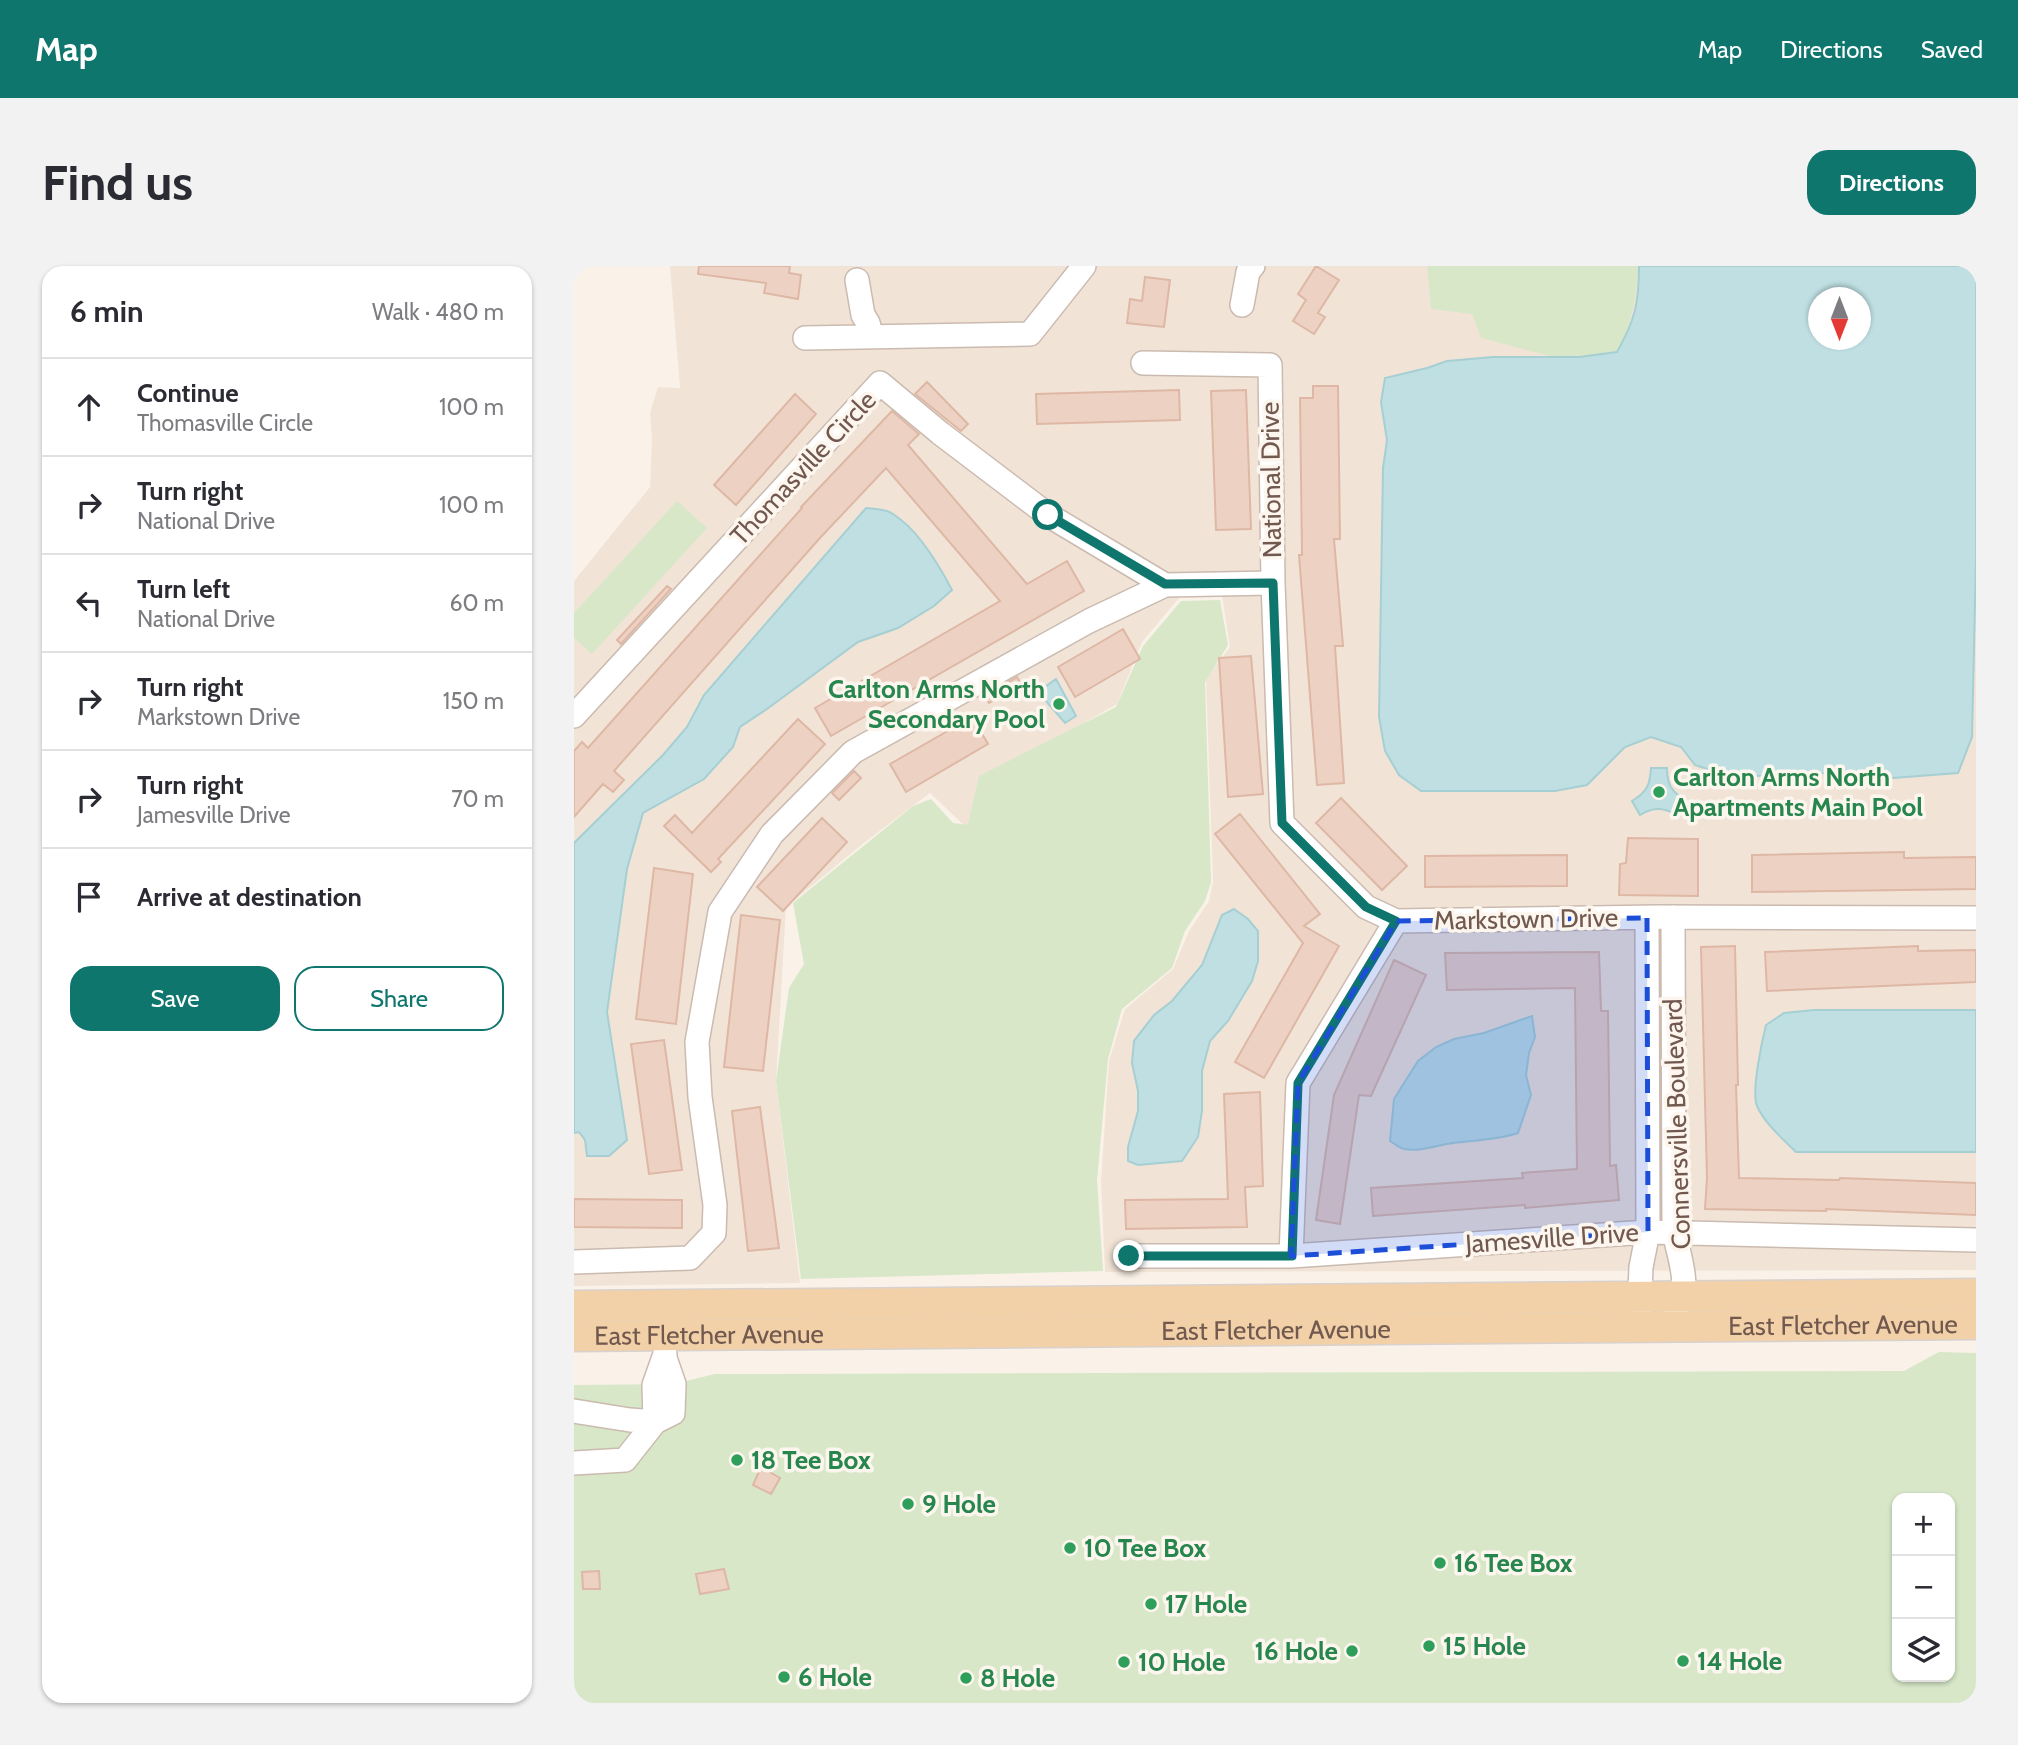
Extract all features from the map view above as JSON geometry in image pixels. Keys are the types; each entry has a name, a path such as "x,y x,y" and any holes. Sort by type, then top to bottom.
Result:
{"main road":[{"name":"East Fletcher Avenue","path":"574,1306 1976,1294"},
{"name":"East Fletcher Avenue","path":"574,1336 665,1347 1244,1330 1976,1324"}],"street":[{"path":"805,338 1030,334 1084,266"},
{"path":"1242,305 1248,272 1253,266"},
{"path":"857,280 863,315 872,337"},
{"name":"National Drive","path":"1143,363 1270,365 1273,583 1282,823 1366,907 1396,921"},
{"name":"Thomasville Circle","path":"574,716 880,383 940,433 1048,515 1165,584"},
{"path":"574,1262 690,1258 714,1233 715,1205 700,1097 697,1042 720,912 772,834 853,752 1088,621 1165,584 1273,583"},
{"name":"Markstown Drive","path":"1292,1256 1298,1083 1396,921 1673,917 1976,918"},
{"name":"Connersville Boulevard","path":"1673,917 1674,1232 1683,1275 1684,1296"},
{"name":"Connersville Boulevard","path":"1647,918 1648,1232 1639,1296 1653,1326"},
{"name":"Jamesville Drive","path":"1129,1256 1292,1256 1648,1232 1976,1240"},
{"path":"1653,1326 1684,1296"},
{"path":"1244,1299 1244,1330"},
{"path":"574,1463 625,1460 655,1422 654,1385 665,1347 665,1305"},
{"path":"574,1410 655,1422"}],"highlighted area":[{"path":"1647,918 1648,1232 1291,1256 1298,1083 1396,921"}],"shaded area":[{"path":"670,266 1976,266 1976,1270 1105,1272 1101,1181 1109,1061 1125,1009 1173,969 1189,931 1209,901 1213,882 1206,678 1230,647 1222,596 1180,597 1142,642 1117,704 981,782 969,830 930,793 786,907 776,1081 800,1283 574,1286 574,581 650,487 650,413 658,387 680,388"}],"green space":[{"path":"1427,266 1638,266 1632,311 1618,353 1554,357 1481,338 1472,314 1431,309"},
{"path":"677,501 707,528 592,654 574,638 574,613"},
{"path":"1220,600 1228,645 1205,682 1211,882 1205,901 1185,931 1172,968 1122,1009 1108,1059 1097,1180 1103,1271 801,1279 776,1081 789,988 804,964 793,903 913,806 931,799 953,823 968,825 979,776 1116,707 1143,646 1181,601"},
{"path":"1939,1352 1976,1353 1976,1703 574,1703 574,1385 674,1384 715,1374 1904,1371"}],"water":[{"path":"1639,266 1976,266 1976,559 1972,737 1958,773 1854,781 1830,773 1730,777 1695,765 1681,747 1651,737 1625,747 1587,785 1555,791 1421,791 1399,775 1385,751 1379,717 1383,468 1387,440 1381,402 1385,378 1447,361 1493,357 1579,357 1617,352 1628,330 1637,301"},
{"path":"866,508 890,512 911,529 934,559 952,590 934,606 898,628 858,642 740,727 733,747 704,779 643,813 627,869 607,1012 627,1140 609,1156 587,1156 585,1140 579,1132 574,1133 574,843 663,755 687,727 704,695"},
{"name":"Carlton Arms North Secondary Pool","path":"1056,679 1076,716 1065,723 1038,692"},
{"name":"Carlton Arms North Apartments Main Pool","path":"1651,768 1667,768 1671,787 1686,800 1677,815 1658,809 1640,815 1632,801 1647,787"},
{"path":"1234,909 1258,931 1258,961 1252,981 1228,1021 1210,1041 1202,1071 1202,1111 1198,1137 1182,1161 1138,1165 1128,1161 1128,1147 1138,1111 1138,1091 1132,1063 1134,1041 1154,1015 1172,1001 1202,965 1222,915"},
{"path":"1814,1010 1976,1010 1976,1152 1796,1152 1760,1113 1756,1099 1756,1078 1766,1025 1784,1013"},
{"path":"1532,1016 1535,1037 1529,1053 1526,1075 1531,1095 1518,1133 1417,1150 1402,1148 1390,1141 1394,1099 1418,1061 1436,1047 1454,1039 1484,1033"}],"building":[{"path":"699,266 790,266 789,273 801,275 798,299 764,293 766,283 698,274"},
{"path":"1316,266 1339,280 1318,313 1325,317 1314,334 1293,321 1306,300 1298,294"},
{"path":"1145,277 1170,280 1164,327 1127,323 1130,299 1142,301"},
{"path":"927,382 968,424 961,431 915,394"},
{"path":"1313,386 1338,386 1340,539 1334,539 1343,646 1335,646 1344,783 1317,785 1299,555 1302,555 1300,398 1313,398"},
{"path":"1179,390 1180,420 1037,424 1036,394"},
{"path":"1246,390 1251,529 1216,530 1211,391"},
{"path":"795,394 816,414 736,505 714,485"},
{"path":"892,411 919,434 908,445 1027,584 1067,561 1084,591 831,736 815,708 1000,601 886,468 819,539 614,771 624,780 613,792 603,784 574,817 574,751 582,742 588,748 801,507"},
{"path":"667,586 671,589 621,644 617,640"},
{"path":"1123,629 1140,659 1075,697 1058,667"},
{"path":"1251,656 1263,794 1228,797 1219,658"},
{"path":"1017,677 1021,684 989,703 984,695"},
{"path":"972,717 988,744 906,792 890,764"},
{"path":"798,719 825,744 718,859 721,862 711,872 664,826 675,815 692,833"},
{"path":"854,771 861,778 839,800 832,793"},
{"path":"1341,798 1407,866 1382,890 1316,823"},
{"path":"1240,814 1320,914 1304,926 1339,946 1264,1078 1235,1062 1303,943 1215,834"},
{"path":"822,818 847,842 783,911 757,887"},
{"path":"1628,838 1698,839 1698,896 1619,895 1620,864 1626,863"},
{"path":"1904,852 1904,858 1976,857 1976,889 1752,892 1752,855"},
{"path":"1567,855 1567,886 1425,887 1425,856"},
{"path":"654,868 693,874 676,1024 636,1019"},
{"path":"741,915 780,920 763,1071 724,1067"},
{"path":"1735,946 1739,1178 1840,1178 1976,1183 1976,1215 1826,1209 1705,1209 1707,1178 1701,947"},
{"path":"1918,946 1918,951 1976,950 1976,982 1767,991 1765,952"},
{"path":"1599,952 1601,1011 1608,1011 1610,1166 1616,1165 1619,1200 1373,1216 1371,1188 1523,1178 1522,1173 1577,1169 1575,988 1447,990 1445,953"},
{"path":"1394,960 1426,975 1371,1096 1359,1095 1340,1224 1316,1220 1334,1095"},
{"path":"664,1040 682,1170 649,1174 631,1044"},
{"path":"1260,1092 1263,1186 1245,1187 1247,1227 1126,1229 1125,1200 1228,1199 1224,1094"},
{"path":"760,1107 779,1248 748,1251 732,1111"},
{"path":"574,1199 682,1200 682,1228 574,1227"},
{"path":"761,1467 780,1478 771,1494 753,1485"},
{"path":"724,1569 729,1589 700,1594 696,1574"},
{"path":"599,1571 600,1589 583,1589 582,1572"}],"place":[{"name":"Carlton Arms North Secondary Pool","path":"1059,704"},
{"name":"Carlton Arms North Apartments Main Pool","path":"1659,792"},
{"name":"18 Tee Box","path":"737,1460"},
{"name":"9 Hole","path":"908,1504"},
{"name":"10 Tee Box","path":"1070,1548"},
{"name":"16 Tee Box","path":"1440,1563"},
{"name":"17 Hole","path":"1151,1604"},
{"name":"15 Hole","path":"1429,1646"},
{"name":"16 Hole","path":"1352,1651"},
{"name":"14 Hole","path":"1683,1661"},
{"name":"10 Hole","path":"1124,1662"},
{"name":"6 Hole","path":"784,1677"},
{"name":"8 Hole","path":"966,1678"}],"route":[{"path":"1048,515 1165,584 1273,583 1282,823 1366,907 1396,921 1298,1083 1292,1256 1129,1256"}]}
